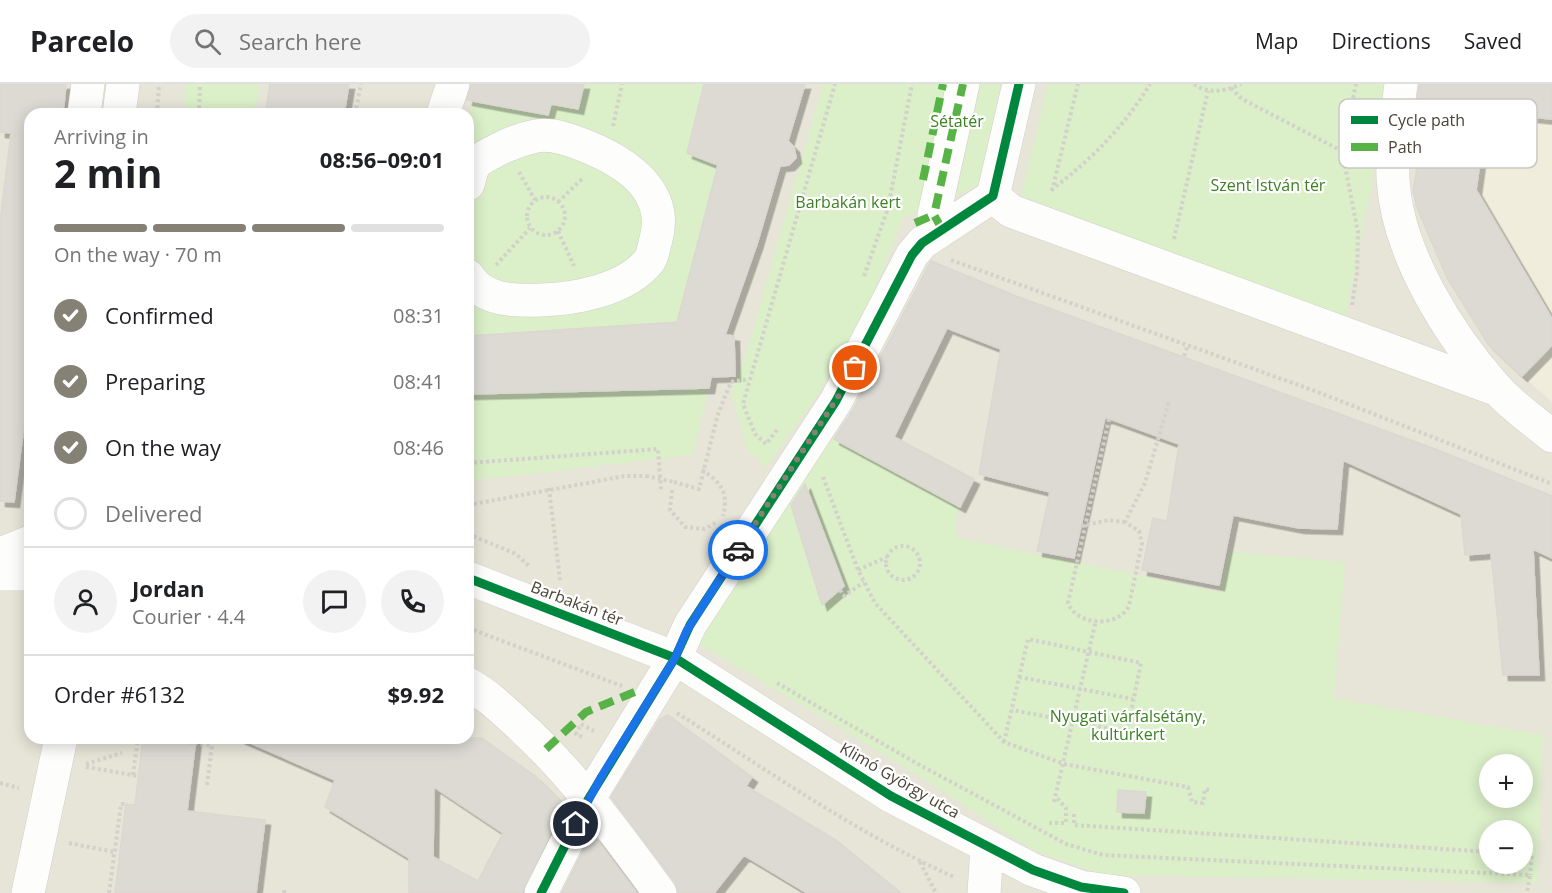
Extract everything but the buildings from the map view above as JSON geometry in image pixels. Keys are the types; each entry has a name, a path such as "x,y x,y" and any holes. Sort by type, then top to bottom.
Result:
{"street":[{"path":"85,108 88,84"},
{"path":"120,108 123,84"},
{"path":"445,108 453,84"},
{"path":"923,180 943,84"},
{"path":"541,893 589,798 609,741 651,696 675,658 690,624 836,400 927,229 963,84"},
{"path":"993,196 1019,84"},
{"path":"1400,99 1401,84"},
{"path":"474,167 503,145 538,136 571,140 607,155 640,181 653,196 660,217 650,260 624,280 586,294 550,300 511,301 474,283"},
{"path":"1394,168 1396,206 1406,240 1427,287 1455,334 1498,390 1552,436"},
{"path":"927,229 993,196"},
{"path":"993,196 1011,211 1498,390"},
{"path":"0,554 24,544"},
{"path":"0,574 24,574"},
{"name":"Barbakán tér","path":"474,580 675,658"},
{"name":"Klimó György utca","path":"675,658 891,796 987,847 1034,870 1082,887 1124,893"},
{"path":"474,687 483,692 546,749 589,798 660,893"},
{"path":"28,893 60,744"},
{"path":"984,892 987,847"}],"path":[{"path":"157,108 159,84"},
{"path":"199,108 200,84"},
{"path":"356,108 361,84"},
{"path":"607,155 622,84"},
{"path":"779,428 766,444 755,434 743,404 835,84"},
{"path":"861,284 888,208 912,84"},
{"path":"1050,190 1078,84"},
{"path":"1042,195 1081,168 1108,141 1150,84"},
{"path":"1194,84 1208,91 1231,88 1241,84"},
{"path":"1353,99 1356,84"},
{"path":"1231,88 1242,99 1339,148"},
{"path":"1174,239 1208,91"},
{"path":"1340,305 1351,309 1358,273 1358,232 1346,168"},
{"path":"1050,190 1061,195"},
{"path":"548,197 558,202 565,213 565,220 558,231 547,236 530,228 526,216 535,200 548,197"},
{"path":"474,280 530,228"},
{"path":"927,229 1188,345 1315,391 1552,484"},
{"path":"558,231 586,294"},
{"path":"1164,235 1185,244"},
{"path":"1184,356 1188,345"},
{"path":"474,504 549,488 625,476 646,476 699,489 702,470 730,382 749,379"},
{"path":"1125,522 1145,483 1169,402"},
{"path":"1083,526 1104,521 1125,522 1139,531 1144,544 1125,614 1111,621 1077,615 1068,603 1083,526 1109,419"},
{"path":"808,444 818,462 858,570 875,603 1004,742 1064,764 1188,787 1192,801 1203,803 1205,789 1209,790"},
{"path":"474,463 657,449 661,490"},
{"path":"672,490 670,510 685,527 705,530 715,525 723,516 726,503 724,492 717,480 702,470"},
{"path":"549,488 561,586"},
{"path":"858,570 888,556 893,549 910,548 920,561 918,570 913,577 905,580 896,579 886,565 888,556"},
{"path":"840,590 844,596 864,582"},
{"path":"1049,823 1066,823 1066,808 1055,800 1096,620"},
{"path":"474,630 651,696 818,803 921,862 984,892"},
{"path":"1004,742 1028,639 1141,663 1126,732 1012,710"},
{"path":"1019,677 1133,699"},
{"path":"767,678 918,764 1066,844 1103,855 1530,875 1527,893"},
{"path":"582,737 576,734 581,724 609,741"},
{"path":"122,753 80,766 136,775 138,744"},
{"path":"198,744 212,746 207,785"},
{"path":"0,783 19,788"},
{"path":"109,893 121,804 126,804"},
{"path":"1074,814 1074,825 1479,851"},
{"path":"66,843 114,852"},
{"path":"921,862 936,893"},
{"path":"284,893 285,887"}],"shaded area":[{"path":"0,84 1552,84 1552,893 0,893"},
{"path":"1415,84 1552,84 1552,402 1488,344 1418,206 1411,204 1417,168 1537,168 1537,99 1413,99"}],"green space":[{"path":"186,84 260,84 255,108 185,108"},
{"path":"584,84 704,84 687,153 718,165 677,322 474,336 474,108 471,108 472,104 477,102 548,115 551,104 578,109"},
{"name":"Barbakán kert","path":"823,84 1001,84 980,185 903,218 867,310 815,399 766,467 747,449 731,392 748,348"},
{"name":"Szent István tér","path":"1048,84 1384,84 1382,99 1339,99 1339,168 1374,168 1345,320 1034,212 1021,195"},
{"path":"709,388 692,455 474,480 474,394"},
{"name":"Nyugati várfalsétány, kultúrkert","path":"832,438 960,507 954,527 958,538 1220,592 1229,552 1345,562 1334,698 1543,735 1537,883 1103,875 1030,849 916,774 698,643"}],"marked path":[{"path":"923,180 943,84"},
{"path":"942,229 934,215 963,84"},
{"path":"915,223 934,215"},
{"path":"546,749 586,712 637,691"}],"cycle path":[{"path":"541,893 589,798 675,658 690,625 836,401 912,255 922,243 993,196 1019,84"},
{"path":"474,580 675,658 891,796 1033,870 1081,887 1124,893"}],"way so far":[{"path":"738,550 855,368"}],"route":[{"path":"576,824 601,777 675,658 686,632 738,550"}],"park label":[{"name":"Sétatér","path":"957,121"}]}
